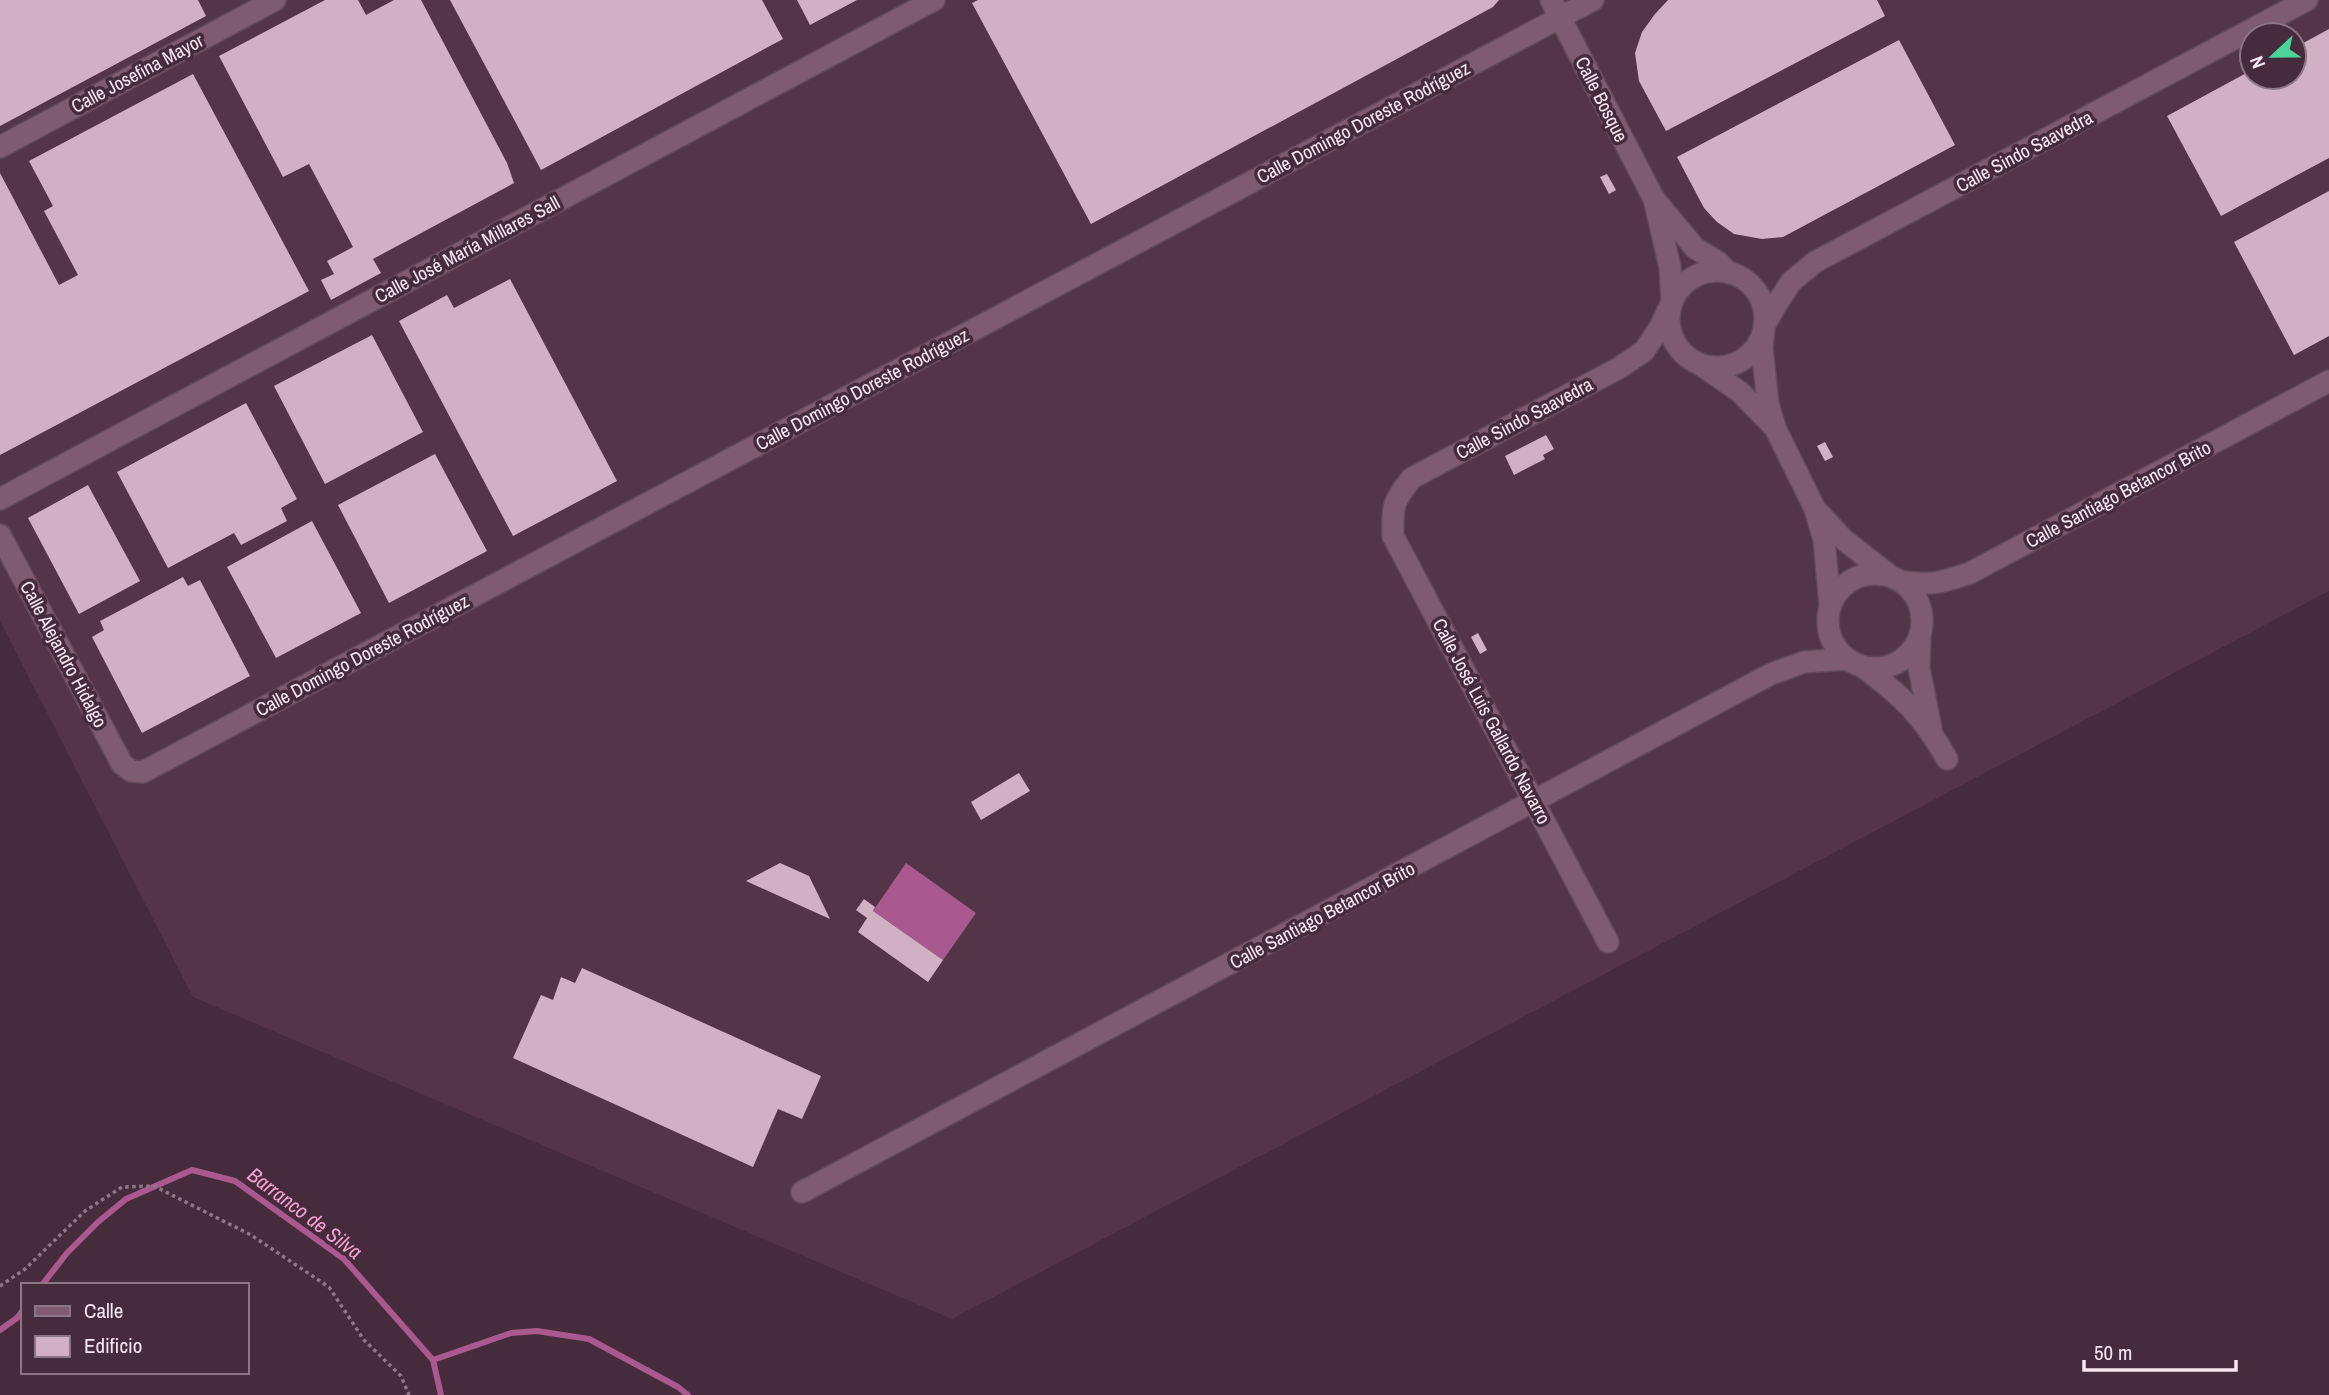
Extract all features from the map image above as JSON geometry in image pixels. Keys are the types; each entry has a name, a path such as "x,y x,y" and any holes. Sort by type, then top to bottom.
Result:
{"street":[{"name":"Calle Josefina Mayor","path":"0,147 275,0"},
{"name":"Calle José María Millares Sall","path":"0,499 934,0"},
{"name":"Calle Domingo Doreste Rodríguez","path":"131,771 143,772 1555,9 1592,0"},
{"name":"Calle Sindo Saavedra","path":"1764,326 1791,282 1815,262 2306,0"},
{"name":"Calle Bosque","path":"1555,9 1654,199 1695,248 1718,262 1729,273"},
{"name":"Calle Bosque","path":"1654,199 1667,254 1672,302"},
{"path":"1776,430 1740,392 1688,358 1677,346 1669,317 1672,302 1689,280 1701,274 1729,273 1749,284 1762,303 1762,348 1768,404 1776,430 1815,509 1828,567 1828,629 1832,640 1855,663 1907,702 1931,730 1947,759"},
{"name":"Calle Sindo Saavedra","path":"1396,497 1412,478 1619,368 1644,351 1659,329 1672,302"},
{"path":"1701,365 1728,366 1742,361 1756,346 1764,326"},
{"name":"Calle Santiago Betancor Brito","path":"1896,579 1924,585 1940,583 1970,573 2329,381"},
{"name":"Calle José Luis Gallardo Navarro","path":"1396,497 1392,512 1393,536 1536,801 1608,942"},
{"path":"1815,509 1843,539 1911,591 1919,604 1922,618 1919,668 1931,730"},
{"name":"Calle Alejandro Hidalgo","path":"0,535 122,764 131,771"},
{"path":"1830,605 1837,592 1848,581 1862,575 1877,573 1896,579"},
{"path":"1855,663 1878,668 1892,665 1905,657 1920,633"},
{"name":"Calle Santiago Betancor Brito","path":"802,1192 1772,674 1804,662 1855,663"}],"path":[{"path":"0,1286 25,1269 85,1211 122,1187 154,1186 251,1235 329,1287 364,1340 401,1376 409,1395"}],"shaded area":[{"path":"0,0 2329,0 2329,591 952,1319 193,997 0,621"},
{"path":"906,863 976,913 943,960 873,911"}],"building":[{"path":"0,0 198,0 206,16 0,126"},
{"path":"325,0 358,0 366,15 394,0 421,0 507,163 514,183 373,259 381,273 331,300 321,280 334,274 327,261 353,247 309,164 283,177 219,56"},
{"path":"450,0 762,0 783,39 541,170"},
{"path":"797,0 857,0 810,25"},
{"path":"978,0 1499,0 1493,7 1091,224 972,3"},
{"path":"1668,0 1877,0 1885,16 1666,131 1639,81 1635,53 1642,32"},
{"path":"2329,29 2329,158 2221,216 2167,116 2238,78 2238,91 2308,91 2308,40"},
{"path":"1899,40 1955,145 1783,237 1762,239 1734,234 1704,208 1677,157"},
{"path":"193,74 309,291 0,455 0,173 59,285 78,275 44,211 53,206 29,161"},
{"path":"1607,174 1616,190 1609,194 1600,177"},
{"path":"2329,191 2329,336 2294,355 2234,242"},
{"path":"510,279 617,481 513,536 399,321 447,295 454,308"},
{"path":"372,335 423,432 325,484 274,386"},
{"path":"246,403 297,499 281,508 287,521 241,545 234,533 168,568 117,472"},
{"path":"1546,435 1554,449 1543,455 1545,459 1514,475 1505,456"},
{"path":"1825,442 1833,457 1825,461 1817,446"},
{"path":"435,454 487,551 389,603 338,505"},
{"path":"88,485 140,581 79,614 28,518"},
{"path":"312,521 361,613 276,658 227,567"},
{"path":"183,577 188,586 200,580 250,676 142,733 92,637 104,630 100,621"},
{"path":"1478,633 1487,650 1480,654 1471,637"},
{"path":"1019,773 1030,791 981,820 971,802"},
{"path":"780,863 809,876 830,919 746,881"},
{"path":"864,899 875,907 873,911 943,960 928,982 858,932 867,918 856,910"},
{"path":"582,968 821,1076 802,1119 778,1109 753,1167 513,1058 541,995 553,1000 561,977 575,983"}],"waterway":[{"name":"Barranco de Silva","path":"44,1283 67,1253 126,1199 192,1170 235,1181 344,1259 433,1360 441,1395"},
{"name":"Barranco de Silva","path":"0,1330 21,1313"},
{"path":"433,1360 511,1333 537,1331 589,1339 688,1395"}]}
